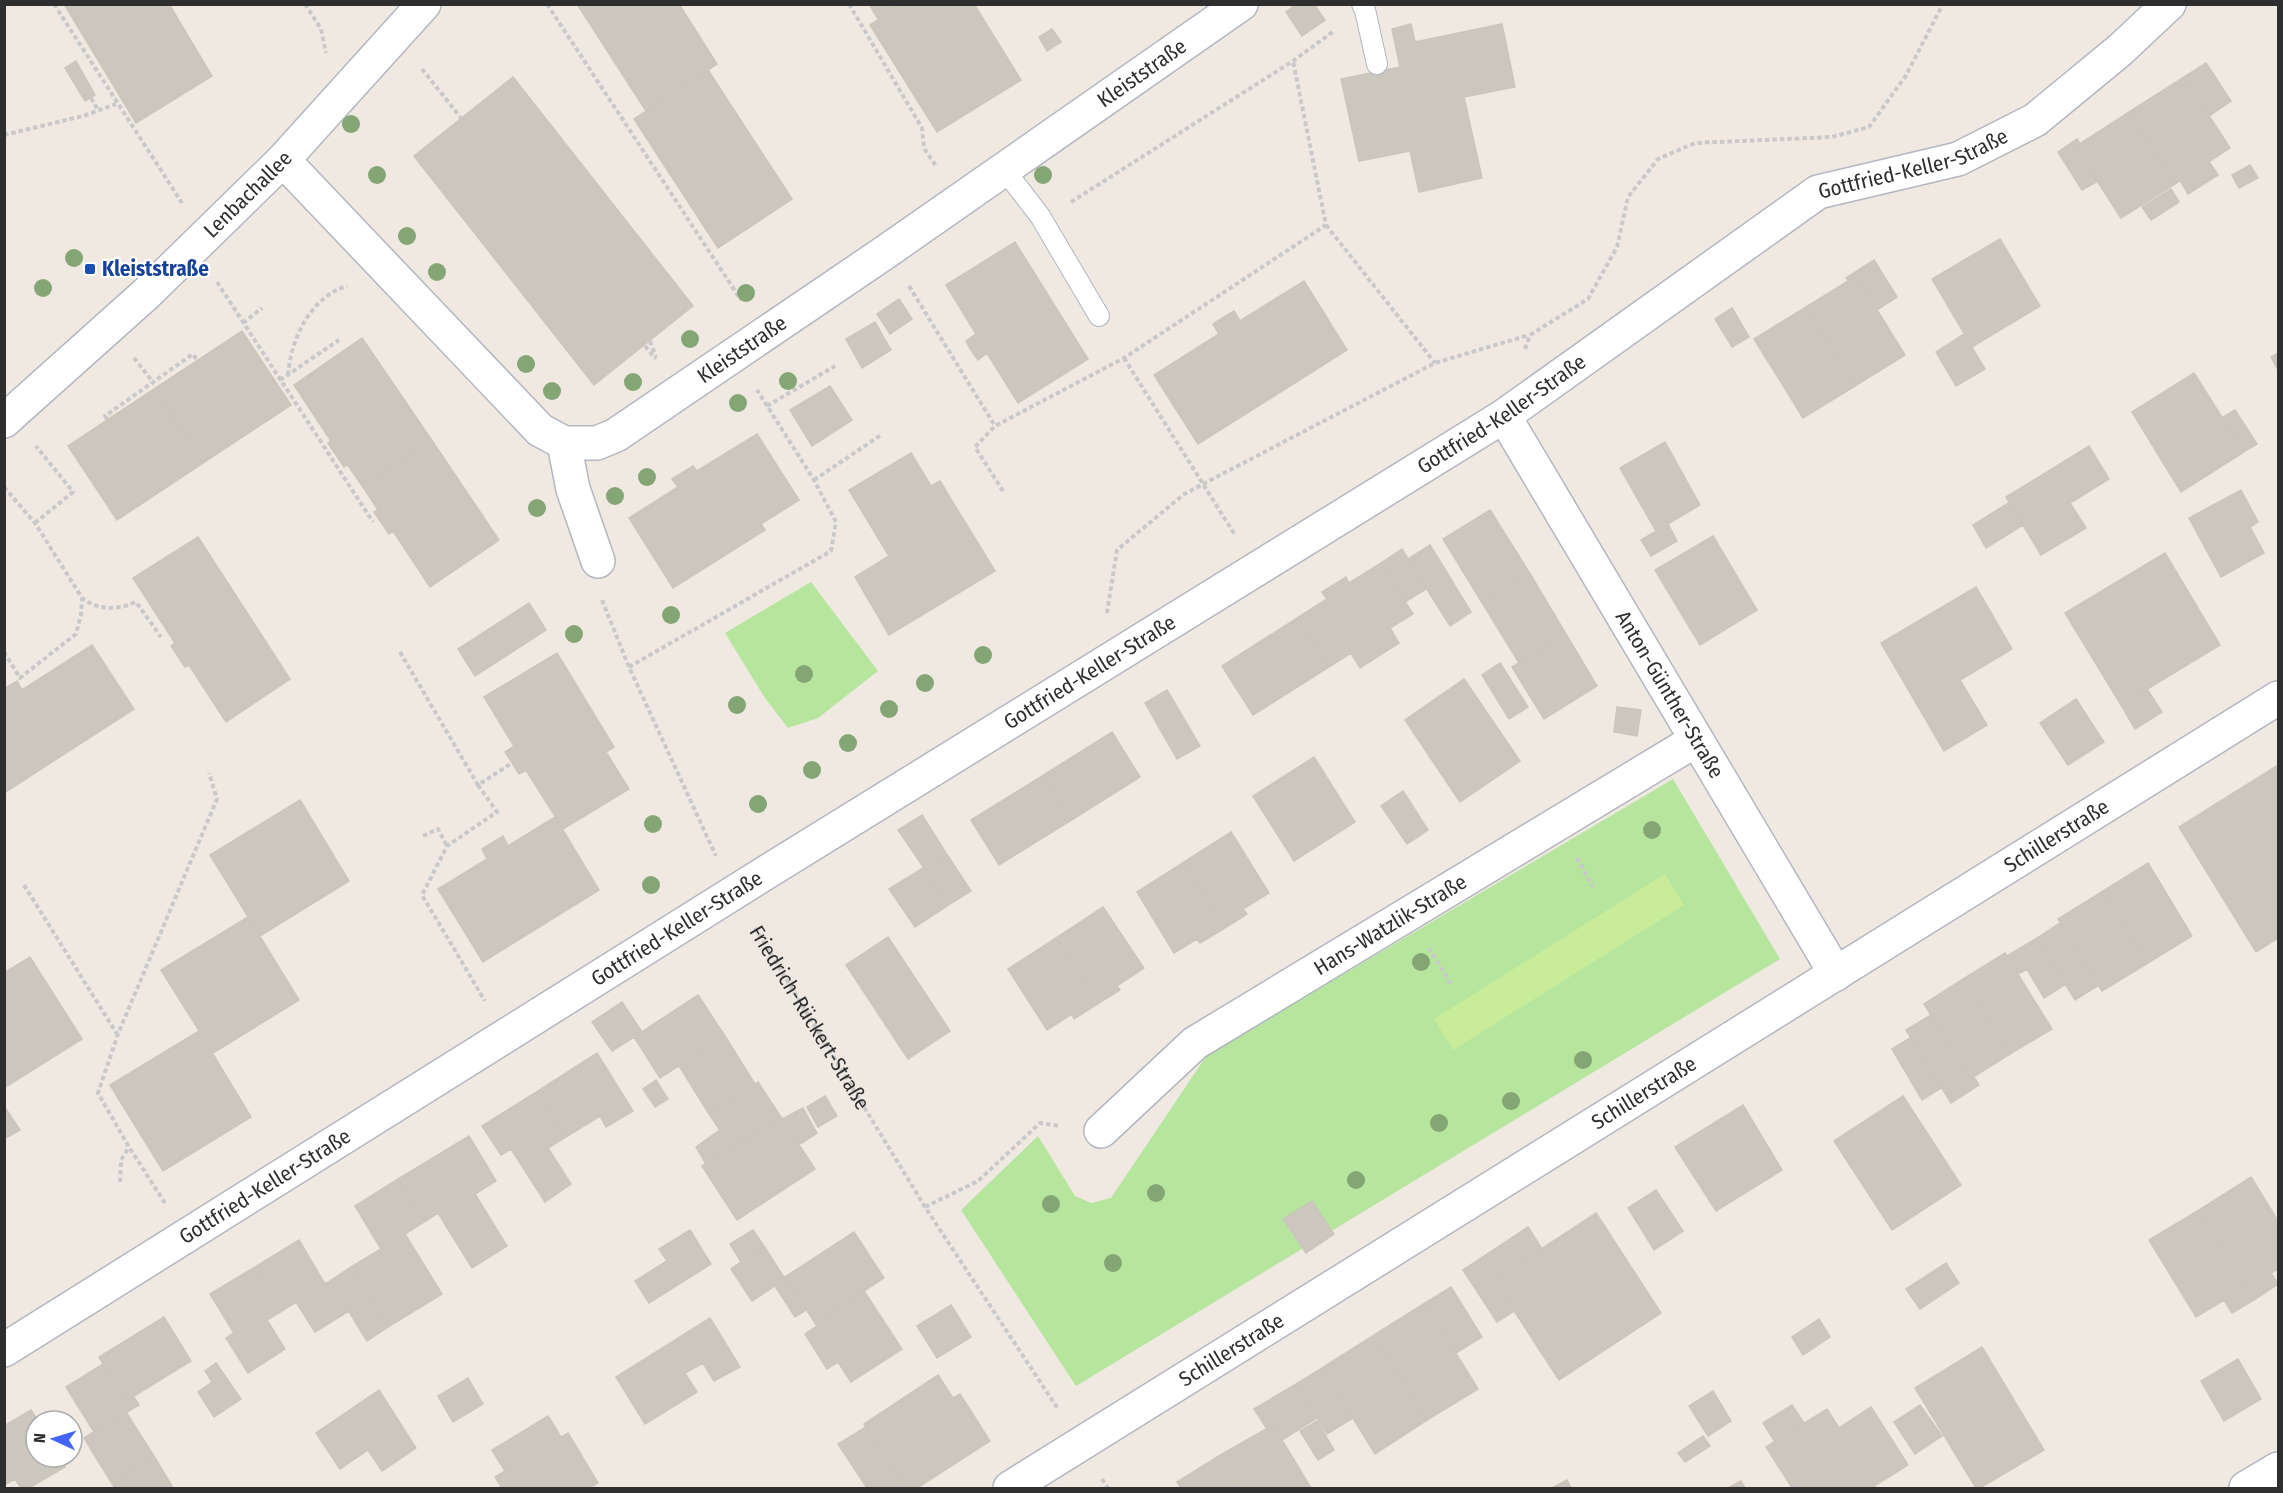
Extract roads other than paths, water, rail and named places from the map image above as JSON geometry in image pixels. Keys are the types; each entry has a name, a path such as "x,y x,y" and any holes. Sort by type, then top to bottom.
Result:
{"street":[{"name":"Lenbachallee","path":"8,418 147,293 283,160 424,4"},
{"name":"Kleiststraße","path":"564,444 597,443 616,435 887,251 1241,4"},
{"name":"Gottfried-Keller-Straße","path":"4,1350 733,893 1504,416 1818,192 1958,159 2035,120 2120,50 2169,4"},
{"path":"283,160 540,430 564,444 573,489 598,561"},
{"name":"Anton-Günther-Straße","path":"1504,416 1836,974"},
{"name":"Schillerstraße","path":"1010,1488 2278,698"},
{"name":"Hans-Watzlik-Straße","path":"1101,1131 1195,1043 1696,740"},
{"path":"2246,1488 2278,1469"}],"lane":[{"path":"1362,4 1377,64"},
{"path":"1003,168 1040,216 1099,316"}],"place":[{"name":"Kleiststraße","path":"90,269"}]}
